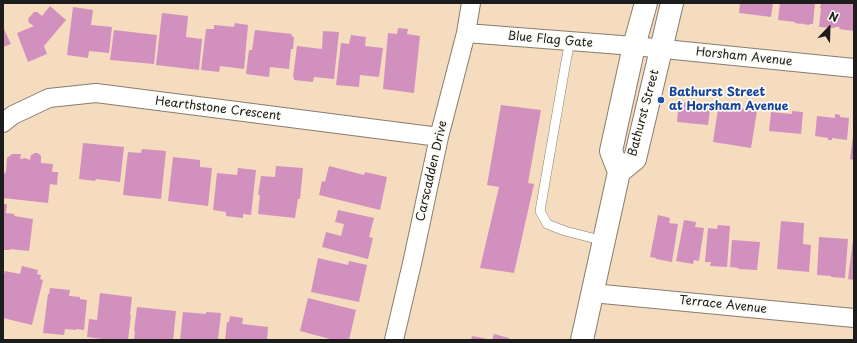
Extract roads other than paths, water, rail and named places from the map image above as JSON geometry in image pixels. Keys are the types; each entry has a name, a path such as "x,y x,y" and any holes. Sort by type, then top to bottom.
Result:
{"main road":[{"name":"Bathurst Street","path":"646,3 634,46 611,151 619,172 635,159 672,3"},
{"path":"582,340 619,172"}],"street":[{"name":"Carscadden Drive","path":"394,340 440,137 466,33 471,3"},
{"name":"Blue Flag Gate","path":"466,33 634,46"},
{"name":"Horsham Avenue","path":"634,46 854,68"},
{"name":"Hearthstone Crescent","path":"3,123 13,115 49,98 96,94 440,137"},
{"name":"Terrace Avenue","path":"592,293 854,318"}],"lane":[{"path":"570,41 540,211 548,224 565,231 604,240"}],"place":[{"name":"Bathurst Street at Horsham Avenue","path":"661,100"}]}
